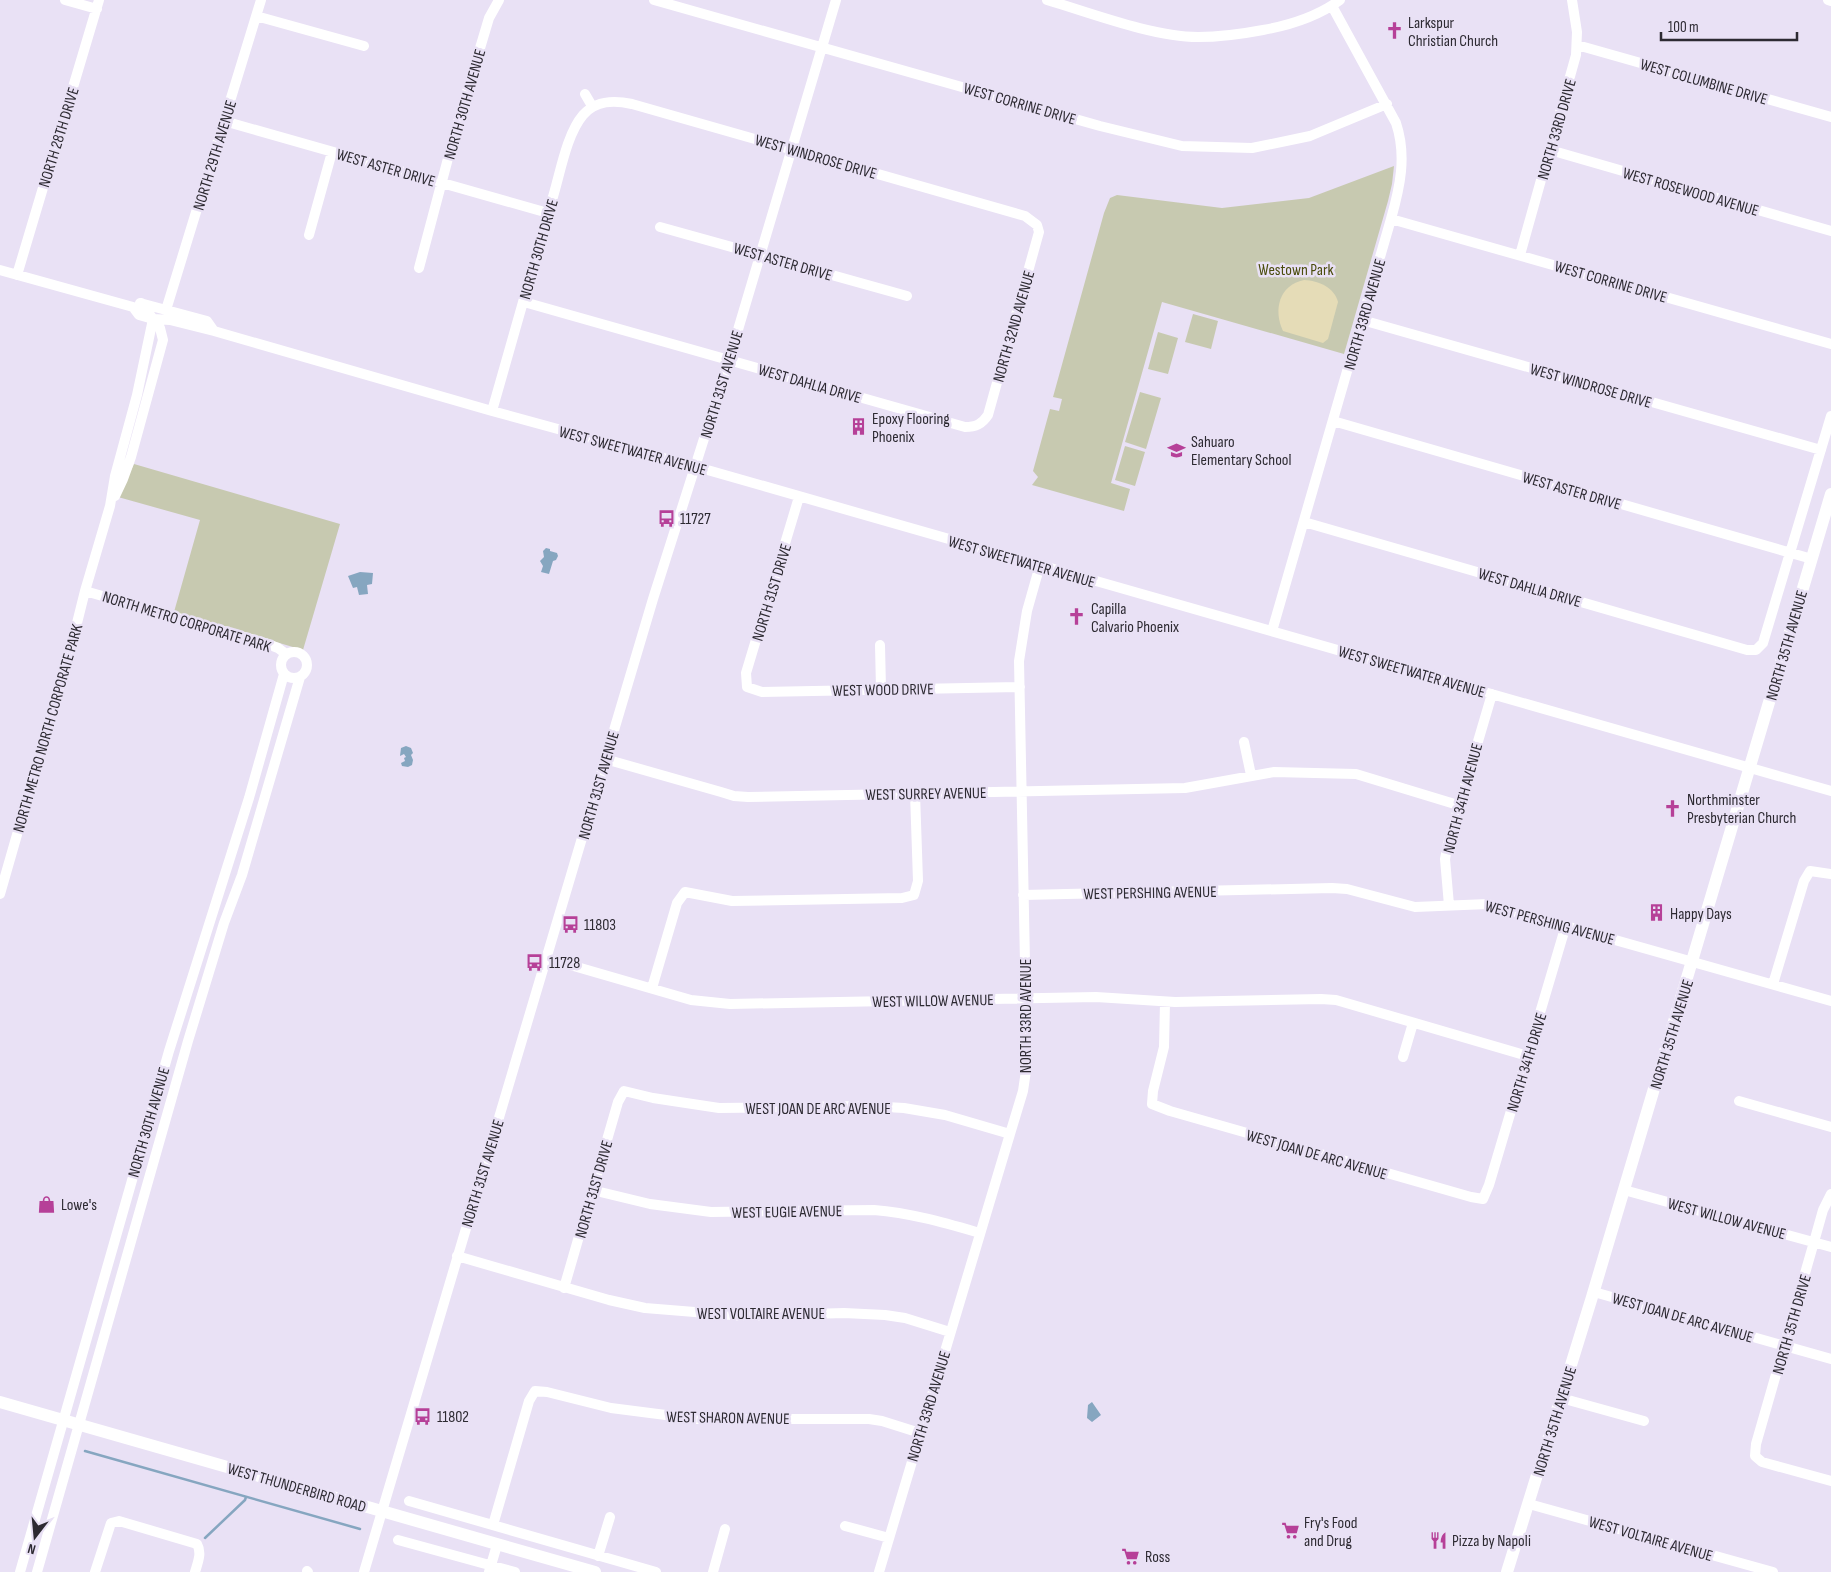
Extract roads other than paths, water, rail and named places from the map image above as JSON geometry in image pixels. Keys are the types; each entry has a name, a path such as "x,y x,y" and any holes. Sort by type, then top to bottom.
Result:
{"main road":[{"name":"NORTH 35TH AVENUE","path":"1508,1572 1594,1292 1831,494"},
{"name":"WEST THUNDERBIRD ROAD","path":"0,1402 594,1572"}],"street":[{"path":"65,0 98,4"},
{"name":"NORTH 29TH AVENUE","path":"170,318 224,121 260,0"},
{"name":"NORTH 30TH AVENUE","path":"419,268 489,18 499,0"},
{"name":"WEST CORRINE DRIVE","path":"654,0 1100,126 1182,146 1252,148 1310,136 1387,104"},
{"name":"NORTH 31ST AVENUE","path":"364,1572 658,582 729,360 836,0"},
{"path":"1046,0 1170,34 1197,37 1239,34 1276,28 1306,20 1336,3"},
{"name":"NORTH 33RD DRIVE","path":"1520,256 1576,55 1576,17 1572,0"},
{"name":"NORTH 33RD AVENUE","path":"1272,631 1391,219 1399,190 1402,163 1398,130 1387,104 1336,3"},
{"name":"NORTH 28TH DRIVE","path":"17,274 98,4"},
{"path":"256,16 364,46"},
{"name":"WEST COLUMBINE DRIVE","path":"1577,46 1831,117"},
{"path":"585,94 592,106"},
{"name":"WEST WINDROSE DRIVE","path":"592,106 611,101 632,104 1025,216 1037,225"},
{"name":"NORTH 30TH DRIVE","path":"492,411 571,137 583,115 592,106"},
{"name":"WEST ASTER DRIVE","path":"224,121 548,214"},
{"name":"WEST ROSEWOOD AVENUE","path":"1550,150 1831,231"},
{"path":"309,235 332,152"},
{"name":"WEST CORRINE DRIVE","path":"1391,219 1831,344"},
{"name":"NORTH 32ND AVENUE","path":"980,424 988,415 1038,239 1037,225"},
{"name":"WEST ASTER DRIVE","path":"660,226 906,296"},
{"name":"WEST SWEETWATER AVENUE","path":"0,270 137,305 202,333 214,331 1831,790"},
{"name":"WEST DAHLIA DRIVE","path":"524,302 965,427 980,424"},
{"name":"WEST SWEETWATER AVENUE","path":"137,305 139,315 153,319 170,318 206,321 214,331"},
{"path":"153,319 170,318"},
{"name":"NORTH METRO CORPORATE PARK","path":"153,319 160,328 163,340 131,457 124,479 110,506 85,591 265,643 278,648 286,654"},
{"name":"WEST WINDROSE DRIVE","path":"1362,320 1821,450"},
{"name":"NORTH 35TH AVENUE","path":"1756,650 1763,643 1831,416"},
{"name":"WEST ASTER DRIVE","path":"1333,421 1812,559"},
{"name":"NORTH 31ST DRIVE","path":"747,687 746,673 799,497"},
{"name":"WEST DAHLIA DRIVE","path":"1304,522 1738,647 1756,650"},
{"name":"NORTH 33RD AVENUE","path":"879,1572 1023,1091 1027,1064 1019,662 1027,611 1040,566"},
{"name":"NORTH METRO NORTH CORPORATE PARK","path":"0,894 72,643 85,591"},
{"path":"880,644 881,689"},
{"name":"NORTH 30TH AVENUE","path":"20,1572 169,1050 249,798 284,674 281,661 286,654 297,652 305,659 307,668 300,677 242,875 224,923 188,1041 37,1572"},
{"path":"284,674 292,678 300,677"},
{"name":"WEST WOOD DRIVE","path":"747,687 762,692 1020,686"},
{"name":"NORTH 34TH AVENUE","path":"1449,905 1445,859 1458,805 1492,694"},
{"path":"1244,742 1251,775"},
{"name":"WEST SURREY AVENUE","path":"605,759 734,796 1185,788 1251,775 1288,771 1356,774 1458,805"},
{"path":"652,988 677,903 685,892 732,901 902,898 914,895 918,881 915,793"},
{"path":"1773,984 1804,881 1810,870 1831,874"},
{"name":"WEST PERSHING AVENUE","path":"1023,895 1332,888 1347,889 1415,907 1488,904 1831,1001"},
{"name":"NORTH 34TH DRIVE","path":"1483,1199 1489,1185 1566,925"},
{"name":"WEST WILLOW AVENUE","path":"546,958 691,1000 730,1004 1106,997 1165,1002 1336,1000 1528,1056"},
{"name":"WEST JOAN DE ARC AVENUE","path":"1165,1002 1164,1047 1152,1104 1179,1114 1483,1199"},
{"path":"1403,1057 1413,1023"},
{"name":"NORTH 31ST DRIVE","path":"564,1288 618,1102 624,1091"},
{"name":"WEST JOAN DE ARC AVENUE","path":"624,1091 654,1098 719,1108 866,1106 904,1108 944,1115 1010,1134"},
{"path":"1739,1101 1831,1127"},
{"name":"WEST EUGIE AVENUE","path":"592,1190 650,1204 711,1212 874,1210 900,1212 980,1232"},
{"name":"WEST WILLOW AVENUE","path":"1624,1190 1831,1247"},
{"name":"NORTH 35TH DRIVE","path":"1831,1194 1823,1210 1756,1444 1755,1456 1762,1462 1831,1481"},
{"name":"WEST VOLTAIRE AVENUE","path":"457,1256 564,1288 645,1308 744,1316 844,1313 885,1315 905,1318 950,1332"},
{"name":"WEST JOAN DE ARC AVENUE","path":"1594,1292 1831,1359"},
{"name":"WEST SHARON AVENUE","path":"493,1525 529,1401 535,1391 547,1392 611,1408 656,1415 697,1419 868,1419 882,1421 920,1433"},
{"path":"1561,1398 1644,1421"},
{"path":"409,1501 656,1572"},
{"name":"WEST VOLTAIRE AVENUE","path":"1529,1504 1773,1572"},
{"path":"598,1556 610,1516"},
{"path":"95,1572 111,1523 119,1521 197,1544 200,1548 200,1556 195,1572"},
{"path":"845,1526 889,1538"},
{"path":"713,1572 725,1529"},
{"path":"398,1540 490,1569 515,1572"},
{"path":"490,1569 497,1545"}],"water":[{"path":"546,548 557,553 558,556 553,561 549,574 541,572 543,566 540,561 544,557 543,551"},
{"path":"360,572 373,573 372,584 367,585 368,594 359,595 357,587 353,588 348,576"},
{"path":"406,746 411,748 413,753 411,755 412,765 408,767 402,766 401,763 405,761 404,758 406,757 404,754 400,756 401,748"},
{"path":"1092,1402 1101,1415 1092,1422 1087,1418 1088,1405"}],"waterway":[{"path":"85,1451 360,1529"},
{"path":"205,1538 246,1497"}],"place":[{"name":"Larkspur Christian Church","path":"1394,31"},
{"name":"Epoxy Flooring Phoenix","path":"858,427"},
{"name":"Sahuaro Elementary School","path":"1177,450"},
{"name":"11727","path":"666,518"},
{"name":"Capilla Calvario Phoenix","path":"1077,617"},
{"name":"Northminster Presbyterian Church","path":"1673,808"},
{"name":"Happy Days","path":"1656,913"},
{"name":"11803","path":"570,924"},
{"name":"11728","path":"535,962"},
{"name":"Lowe's","path":"47,1204"},
{"name":"11802","path":"423,1416"},
{"name":"Fry's Food and Drug","path":"1290,1531"},
{"name":"Pizza by Napoli","path":"1438,1540"},
{"name":"Ross","path":"1131,1556"}],"park label":[{"name":"Westown Park","path":"1296,269"}]}
